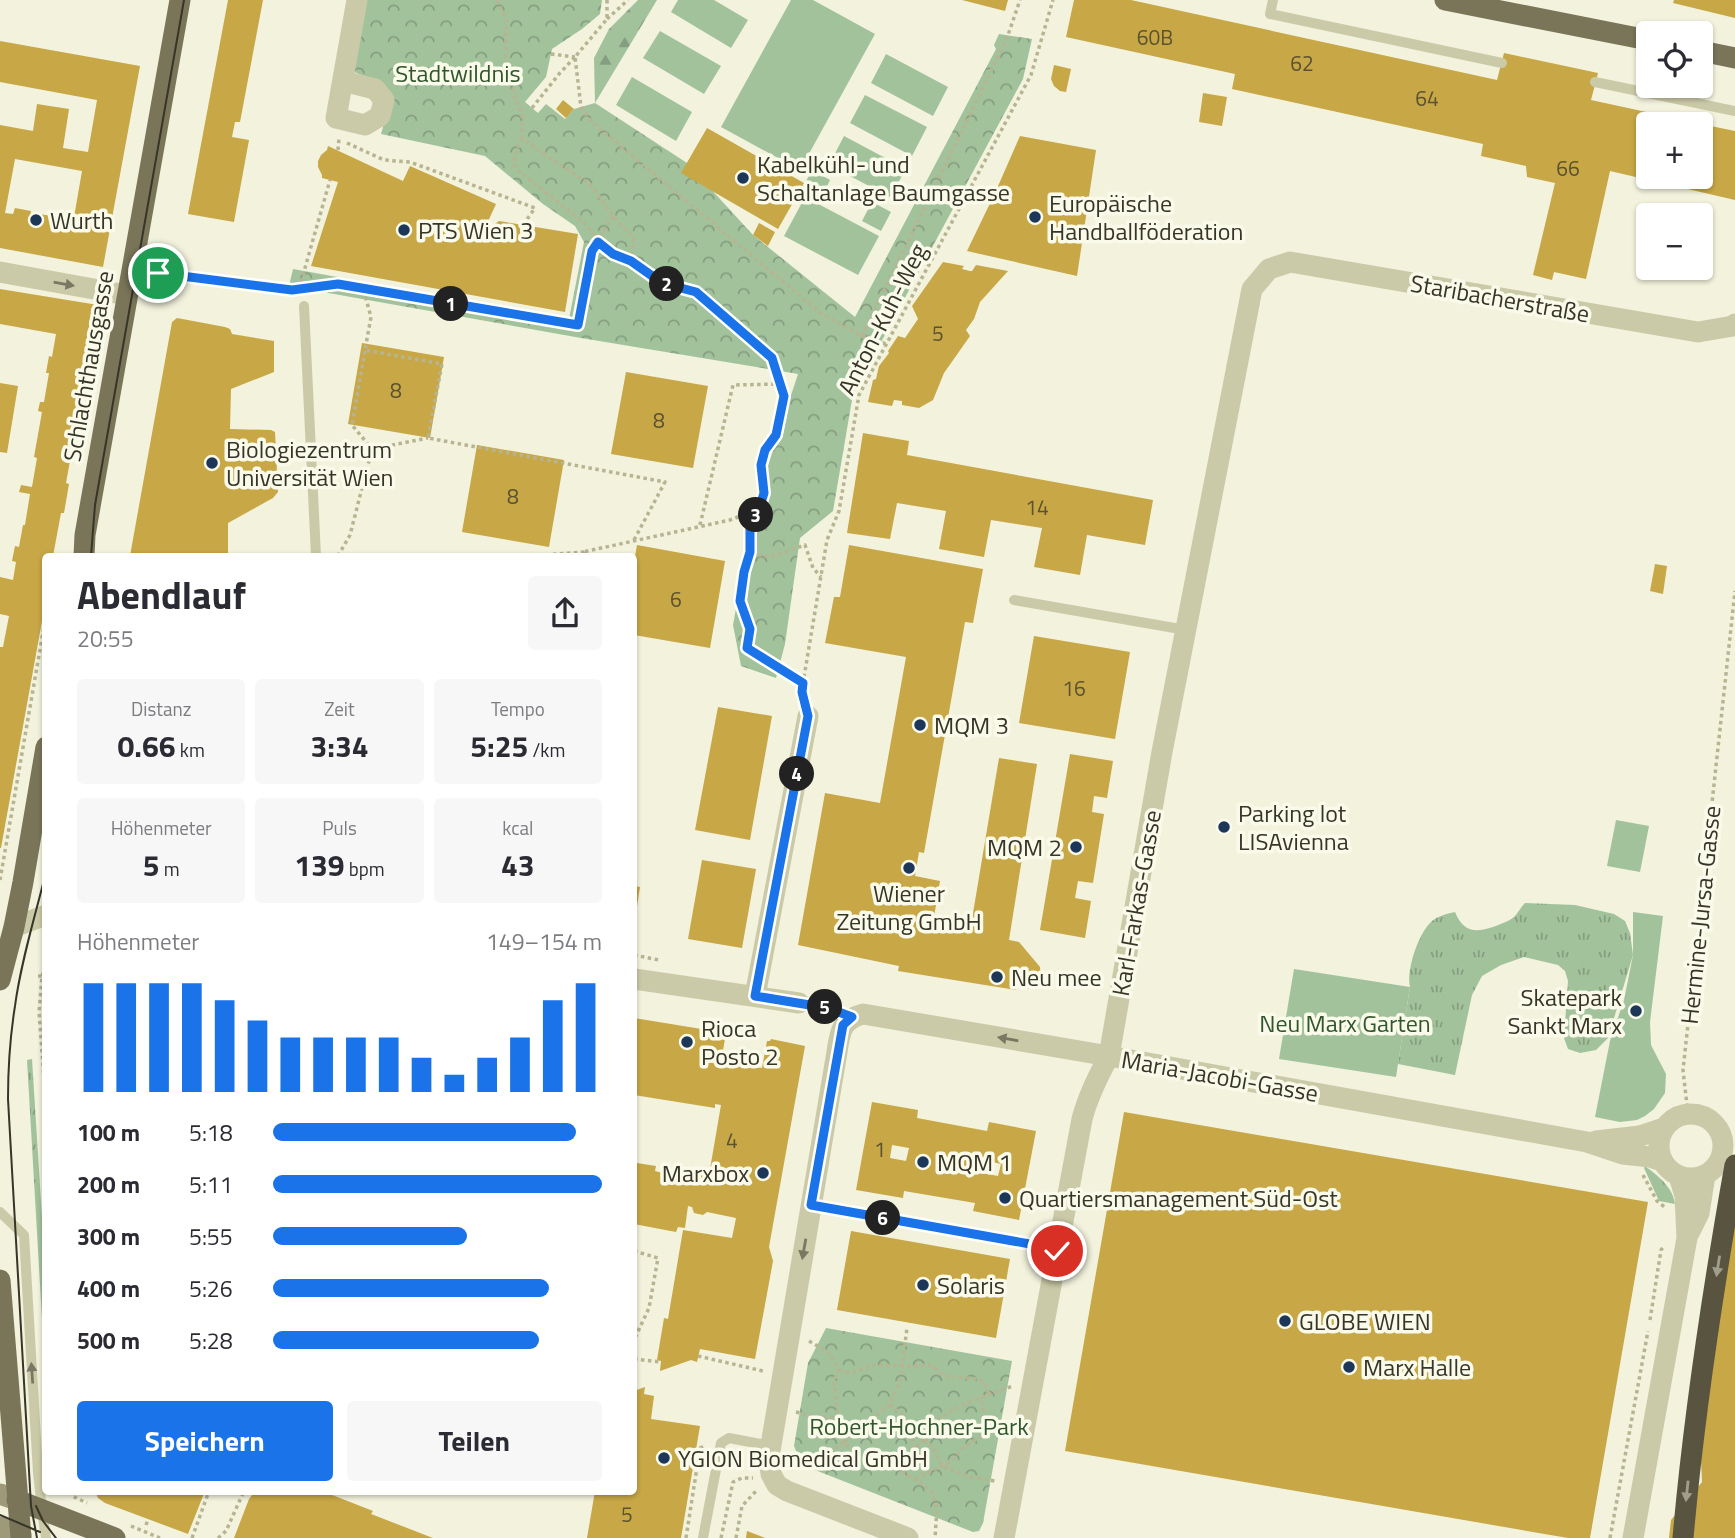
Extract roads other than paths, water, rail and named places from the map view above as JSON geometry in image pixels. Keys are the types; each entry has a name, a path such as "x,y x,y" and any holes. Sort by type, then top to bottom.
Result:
{"highway":[{"path":"1683,1538 1697,1410 1714,1292 1723,1165"}],"main road":[{"name":"Schlachthausgasse","path":"85,546 180,0"},
{"path":"1446,0 1636,38"},
{"path":"1713,53 1735,58"},
{"path":"0,980 7,928 23,882 42,770"},
{"path":"0,1280 9,1497 31,1537"},
{"path":"9,1497 115,1538"},
{"path":"0,1527 31,1537"}],"street":[{"path":"343,81 357,0"},
{"name":"Staribacherstraße","path":"1269,269 1290,262 1698,332 1734,325"},
{"name":"Karl-Farkas-Gasse","path":"1004,1538 1086,1102 1109,1056 1162,752 1252,289 1269,269"},
{"path":"0,272 127,295"},
{"path":"755,996 808,716"},
{"path":"7,928 42,916"},
{"path":"637,980 799,1003"},
{"name":"Maria-Jacobi-Gasse","path":"811,1205 840,1036 843,1025 852,1017 863,1014 1587,1142 1623,1154 1662,1161"},
{"path":"1687,1238 1723,1165 1723,1145 1728,1134 1707,1118 1688,1114 1679,1116 1664,1128 1658,1146 1662,1161 1679,1176 1693,1178 1723,1165"},
{"name":"Maria-Jacobi-Gasse","path":"1587,1142 1640,1136 1664,1128"},
{"path":"1633,1538 1687,1238 1685,1196 1679,1176"},
{"path":"811,1205 769,1468 777,1485 787,1491 908,1538"}],"lane":[{"path":"1273,0 1270,14 1502,63"},
{"path":"1595,82 1735,111"},
{"path":"304,306 316,553"},
{"path":"1014,600 1186,630"},
{"path":"811,1205 1058,1249"},
{"path":"0,1212 24,1235 41,1510 31,1537"},
{"path":"703,1538 721,1443 729,1438 771,1446"}],"tram line":[{"path":"91,553 95,505 184,0"},
{"path":"37,1538 31,1506 8,1087 18,989 42,888"},
{"path":"36,1506 56,1538"},
{"path":"0,1515 40,1532"}],"place":[{"name":"Kabelkühl- und Schaltanlage Baumgasse","path":"743,178"},
{"name":"Europäische Handballföderation","path":"1035,217"},
{"name":"Wurth","path":"36,220"},
{"name":"PTS Wien 3","path":"404,230"},
{"name":"Biologiezentrum Universität Wien","path":"212,463"},
{"name":"MQM 3","path":"920,725"},
{"name":"Parking lot LISAvienna","path":"1224,827"},
{"name":"MQM 2","path":"1076,847"},
{"name":"Wiener Zeitung GmbH","path":"909,868"},
{"name":"Neu mee","path":"997,977"},
{"name":"Skatepark Sankt Marx","path":"1636,1011"},
{"name":"Rioca Posto 2","path":"687,1042"},
{"name":"MQM 1","path":"923,1162"},
{"name":"Marxbox","path":"763,1173"},
{"name":"Quartiersmanagement Süd-Ost","path":"1005,1198"},
{"name":"Solaris","path":"923,1285"},
{"name":"GLOBE WIEN","path":"1285,1321"},
{"name":"Marx Halle","path":"1349,1367"},
{"name":"YGION Biomedical GmbH","path":"664,1458"}],"park label":[{"name":"Stadtwildnis","path":"458,73"},
{"name":"Neu Marx Garten","path":"1345,1023"},
{"name":"Robert-Hochner-Park","path":"919,1426"}]}
